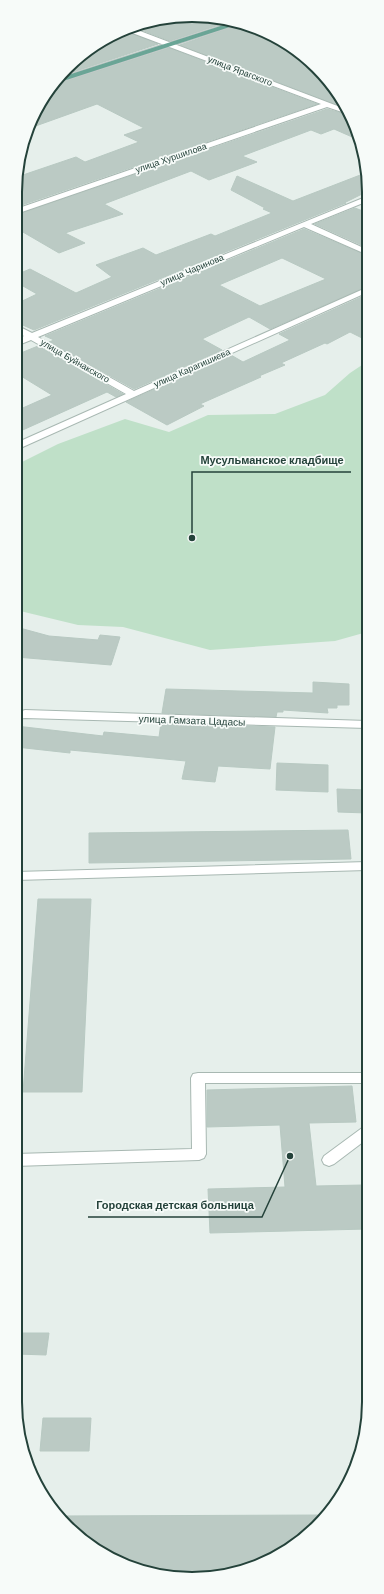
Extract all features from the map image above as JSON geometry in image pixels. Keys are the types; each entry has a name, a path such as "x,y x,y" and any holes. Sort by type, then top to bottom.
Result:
{"main road":[{"path":"76,68 212,23"},
{"path":"65,79 228,26"}],"street":[{"name":"улица Ярагского","path":"136,32 159,41 172,44 340,109"},
{"name":"улица Хуршилова","path":"22,210 326,104"},
{"name":"улица Чаринова","path":"22,341 362,200"},
{"path":"303,224 362,250"},
{"name":"улица Карагишиева","path":"22,444 362,291"},
{"name":"улица Буйнакского","path":"22,331 133,394"},
{"name":"улица Гамзата Цадасы","path":"22,714 362,725"},
{"path":"22,876 362,866"},
{"path":"22,1160 199,1154 198,1078 362,1078"},
{"path":"330,1160 362,1136"}],"green space":[{"path":"362,365 362,633 335,641 210,650 123,627 78,625 22,611 22,462 58,444 125,419 169,432 208,415 275,414 325,395 350,373"}],"building":[{"path":"181,22 203,22 221,24 170,41 141,30 159,25"},
{"path":"232,27 247,31 277,45 304,64 320,80 338,105 180,45"},
{"path":"131,33 158,44 71,73 89,57 107,45"},
{"path":"169,48 317,104 22,205 23,175 76,157 85,162 139,142 124,135 144,128 97,104 35,126 45,107 62,82"},
{"path":"327,109 342,113 353,137 334,129 321,134 311,130 242,156 257,162 209,180 191,171 104,204 123,214 65,233 85,243 59,253 22,231 22,213"},
{"path":"361,175 362,194 344,203 346,203 34,330 22,325 22,301 37,294 22,285 22,272 30,269 76,293 112,277 96,265 143,248 156,255 211,234 215,236 272,213 231,190 237,176 293,201"},
{"path":"355,208 362,211 362,245 315,224"},
{"path":"304,229 362,253 362,289 270,329 249,317 202,339 222,350 134,389 49,342 54,340 45,336","holes":["282,258 326,279 260,306 219,285"]},
{"path":"362,297 362,338 350,332 327,344 325,343 281,363 285,365 259,376 261,377 200,404 204,406 167,425 126,402 231,355 243,362 290,340 279,334"},
{"path":"38,346 123,394 116,397 107,392 22,430 22,408 52,395 22,377 22,353"},
{"path":"22,629 49,636 98,640 100,635 120,637 111,665 22,658"},
{"path":"313,682 349,684 349,705 337,705 337,708 327,708 328,713 283,710 283,712 277,712 276,717 162,713 166,689 313,693"},
{"path":"161,723 275,727 270,769 218,766 215,782 182,779 186,761 70,750 70,753 22,748 22,727 103,736 104,732 159,737"},
{"path":"277,763 328,765 328,792 276,790"},
{"path":"337,789 362,790 362,813 338,812"},
{"path":"348,830 351,859 89,863 89,833"},
{"path":"38,899 91,899 82,1092 23,1092"},
{"path":"352,1086 356,1122 309,1123 316,1186 362,1185 362,1229 210,1233 208,1189 285,1187 280,1125 207,1127 207,1090"},
{"path":"22,1333 49,1333 46,1355 22,1354"},
{"path":"43,1418 91,1418 89,1451 40,1451"},
{"path":"319,1515 295,1537 277,1549 257,1559 225,1569 203,1572 170,1571 127,1559 107,1549 89,1537 66,1516"}],"place":[{"name":"Мусульманское кладбище","path":"192,538"},
{"name":"Городская детская больница","path":"290,1156"}]}
